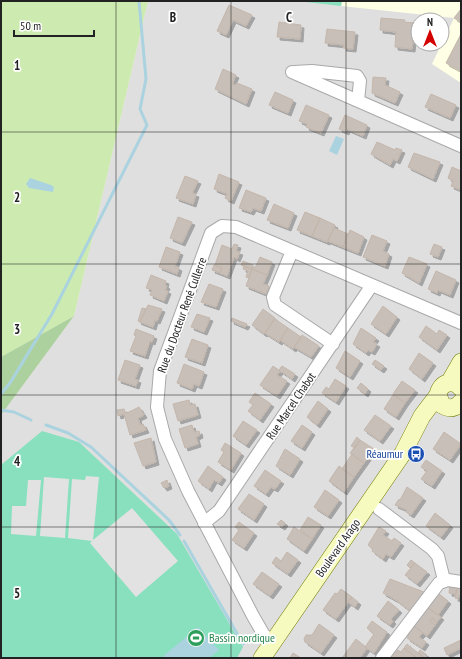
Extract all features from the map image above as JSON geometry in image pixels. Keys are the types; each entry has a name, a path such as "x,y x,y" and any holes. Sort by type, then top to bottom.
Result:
{"main road":[{"name":"Boulevard Arago","path":"262,658 370,501 412,436 422,416 453,399 461,362"}],"street":[{"path":"358,101 360,80 356,76 312,71 292,72 318,83 358,101 461,146"},
{"name":"Rue du Docteur René Cullerre","path":"273,641 264,635 253,616 188,491 165,439 157,407 160,370 211,233 222,226 236,226 461,323"},
{"path":"292,251 273,297 275,305 333,344"},
{"name":"Rue Marcel Chabot","path":"204,522 219,511 372,285"},
{"path":"379,509 432,549 438,556 444,580"},
{"path":"382,658 435,587 444,580 461,582"}],"shaded area":[{"path":"148,1 461,1 461,658 1,658 1,415 74,316"},
{"path":"342,1 461,1 461,83 432,64 438,52 450,52 450,26 454,18 450,18 450,12 410,12 410,13 341,6"},
{"path":"86,476 99,477 93,540 132,508 178,561 136,597 90,543 92,541 68,538 72,479 85,480"},
{"path":"44,477 69,479 65,538 40,536"},
{"path":"28,480 41,480 36,536 11,534 12,506 26,506"}],"green space":[{"path":"1,1 148,1 74,316 1,357"},
{"path":"297,1 342,1 341,6"},
{"path":"74,316 1,415 1,357"},
{"path":"42,431 79,442 177,534 243,647 237,658 1,658 1,465"}],"water":[{"path":"336,136 344,139 337,155 329,151"},
{"path":"30,178 51,185 54,187 53,192 29,188 26,184"},
{"name":"Bassin nordique","path":"198,627 219,650 209,658 161,658"}],"building":[{"path":"229,5 252,15 246,26 233,20 226,35 217,31"},
{"path":"461,9 461,22 454,18"},
{"path":"381,18 405,20 404,22 410,23 410,49 395,47 396,32 380,30"},
{"path":"279,22 301,25 300,39 277,37"},
{"path":"327,29 355,32 353,49 343,48 344,45 325,43"},
{"path":"461,34 461,71 446,63"},
{"path":"223,69 236,75 232,84 236,85 237,83 252,89 246,104 215,89"},
{"path":"373,77 386,78 385,85 400,92 395,103 372,93"},
{"path":"275,92 293,100 288,113 269,105"},
{"path":"431,94 456,105 450,118 425,107"},
{"path":"306,105 329,115 321,133 306,127 307,124 299,121"},
{"path":"345,115 367,125 363,136 347,129 346,132 339,129"},
{"path":"377,142 395,150 396,148 402,150 397,161 393,159 390,165 371,154"},
{"path":"414,153 440,162 433,179 408,167"},
{"path":"452,167 461,171 461,190 451,186 453,181 448,178"},
{"path":"219,174 239,182 231,201 225,198 227,194 214,189"},
{"path":"185,176 198,181 192,193 196,194 193,204 176,198"},
{"path":"246,190 266,198 261,211 253,208 251,212 239,208"},
{"path":"274,204 294,213 288,228 267,220"},
{"path":"305,212 320,218 312,236 297,230"},
{"path":"178,217 192,222 182,243 170,238"},
{"path":"320,218 335,225 327,242 312,236"},
{"path":"334,228 348,234 343,247 328,241"},
{"path":"350,230 364,237 358,253 343,247"},
{"path":"372,235 387,241 383,251 389,254 385,266 363,257"},
{"path":"234,244 238,245 236,251 240,252 237,259 234,257 227,276 220,273 222,268 215,265 222,245 232,249"},
{"path":"434,244 442,247 438,257 430,254"},
{"path":"166,247 180,252 175,266 179,268 177,274 159,267"},
{"path":"260,257 272,262 267,275 241,265 243,261 253,265 252,267 255,268"},
{"path":"409,257 427,264 419,283 402,273"},
{"path":"214,265 222,268 220,273 212,270"},
{"path":"244,266 252,269 249,278 246,277 248,271 243,269"},
{"path":"252,269 267,275 263,284 269,286 266,294 246,286"},
{"path":"436,271 456,280 450,295 438,290 437,293 428,289"},
{"path":"151,275 166,281 165,285 167,286 165,290 168,291 164,301 150,295 152,290 146,288"},
{"path":"209,284 223,289 216,307 201,302"},
{"path":"148,305 162,309 157,321 155,320 153,327 140,322"},
{"path":"383,306 397,317 386,334 371,324"},
{"path":"142,308 146,309 140,322 138,321"},
{"path":"263,309 275,318 264,334 252,325"},
{"path":"197,314 210,318 204,332 191,327"},
{"path":"232,318 247,324 245,327 231,321"},
{"path":"275,319 288,328 279,342 265,333"},
{"path":"426,326 437,334 439,330 447,335 437,350 419,337"},
{"path":"288,328 301,337 293,349 280,340"},
{"path":"361,328 376,338 373,342 377,344 372,352 368,350 366,353 353,344"},
{"path":"136,329 154,336 152,342 150,341 145,356 130,351 136,336 134,335"},
{"path":"302,335 319,346 311,357 294,347"},
{"path":"192,339 208,345 202,363 185,357"},
{"path":"345,351 360,361 350,377 336,368"},
{"path":"419,353 433,363 422,379 409,369"},
{"path":"125,360 140,365 135,379 138,380 136,386 118,380"},
{"path":"375,360 384,366 381,370 372,364"},
{"path":"184,364 204,372 199,386 194,384 192,389 177,383"},
{"path":"273,366 280,371 277,375 287,381 277,396 260,385"},
{"path":"282,366 295,374 292,379 279,370"},
{"path":"335,379 346,386 336,402 322,393 326,387 329,389"},
{"path":"402,381 415,390 405,403 393,394"},
{"path":"361,383 368,389 365,394 357,388"},
{"path":"255,393 271,404 260,420 248,411 253,405 249,402"},
{"path":"393,395 405,403 396,417 384,409"},
{"path":"189,400 190,405 195,404 198,415 178,421 173,404"},
{"path":"318,401 328,409 317,425 307,417"},
{"path":"139,407 144,415 138,418 140,425 143,424 146,430 130,435 124,414 118,416 117,410 124,409 125,413"},
{"path":"375,415 391,426 380,441 364,430"},
{"path":"243,421 257,430 246,445 233,436"},
{"path":"192,425 194,432 199,431 200,435 196,437 198,444 185,448 179,429"},
{"path":"302,425 312,432 302,448 291,441"},
{"path":"444,432 461,444 450,460 433,449"},
{"path":"357,437 360,440 355,448 351,446"},
{"path":"151,438 156,462 143,466 134,443"},
{"path":"360,440 374,449 364,463 350,453"},
{"path":"225,443 241,453 231,470 218,462 224,452 221,450"},
{"path":"285,449 300,459 290,475 276,466"},
{"path":"352,454 364,463 354,477 342,469"},
{"path":"426,460 442,471 432,486 421,479 427,471 421,467"},
{"path":"208,466 223,477 219,483 214,480 209,489 198,481"},
{"path":"339,466 354,477 344,492 329,481"},
{"path":"265,470 281,481 275,489 271,487 266,494 254,486"},
{"path":"167,480 169,486 164,488 161,483"},
{"path":"407,487 423,498 411,515 406,512 407,510 395,505 399,499 400,500"},
{"path":"325,490 339,500 328,516 314,507"},
{"path":"249,494 264,504 254,520 238,509"},
{"path":"435,513 450,525 441,537 426,526"},
{"path":"308,517 321,525 312,539 300,530"},
{"path":"281,520 285,523 282,527 277,524"},
{"path":"239,522 254,533 244,548 232,540 239,530 235,527"},
{"path":"294,527 312,539 304,551 287,539"},
{"path":"379,527 386,531 383,535 392,541 394,538 401,543 391,557 386,554 383,559 372,551 373,549 368,545"},
{"path":"287,552 298,560 288,574 272,563 276,557 281,561"},
{"path":"411,560 415,563 410,568 407,565"},
{"path":"415,563 427,572 417,584 405,575"},
{"path":"262,572 279,584 270,596 253,584"},
{"path":"390,579 424,592 410,611 396,600 383,593"},
{"path":"450,585 457,587 456,594 449,593"},
{"path":"457,587 461,588 461,597 459,596 458,599 455,598"},
{"path":"341,589 352,597 336,619 323,610 335,593 337,594"},
{"path":"438,593 448,601 438,615 427,607"},
{"path":"352,597 358,602 355,607 348,602"},
{"path":"388,601 399,610 391,619 393,621 390,625 377,616"},
{"path":"427,607 441,617 437,622 432,618 430,620 435,625 427,636 413,625"},
{"path":"432,618 437,622 435,625 430,620"},
{"path":"372,621 387,632 374,653 365,647 374,634 367,628"},
{"path":"319,624 334,635 321,653 305,642 304,639 306,635 312,635"},
{"path":"413,625 423,633 419,637 426,642 422,648 407,638"},
{"path":"356,639 367,648 360,658 342,658"},
{"path":"461,640 461,648 447,655 444,648"},
{"path":"407,644 424,658 417,658 404,648"},
{"path":"404,648 417,658 391,658 398,650 401,652"},
{"path":"420,650 427,655 425,658 418,653"},
{"path":"293,653 301,658 290,658"}],"waterway":[{"path":"1,394 10,383 52,314 147,125 140,109 146,79 139,1"},
{"path":"1,410 14,412 31,420"},
{"path":"46,425 68,433 91,447 169,520 180,535"},
{"path":"184,541 243,644"}],"place":[{"name":"Réaumur","path":"416,454"},
{"name":"Bassin nordique","path":"196,638"}]}
